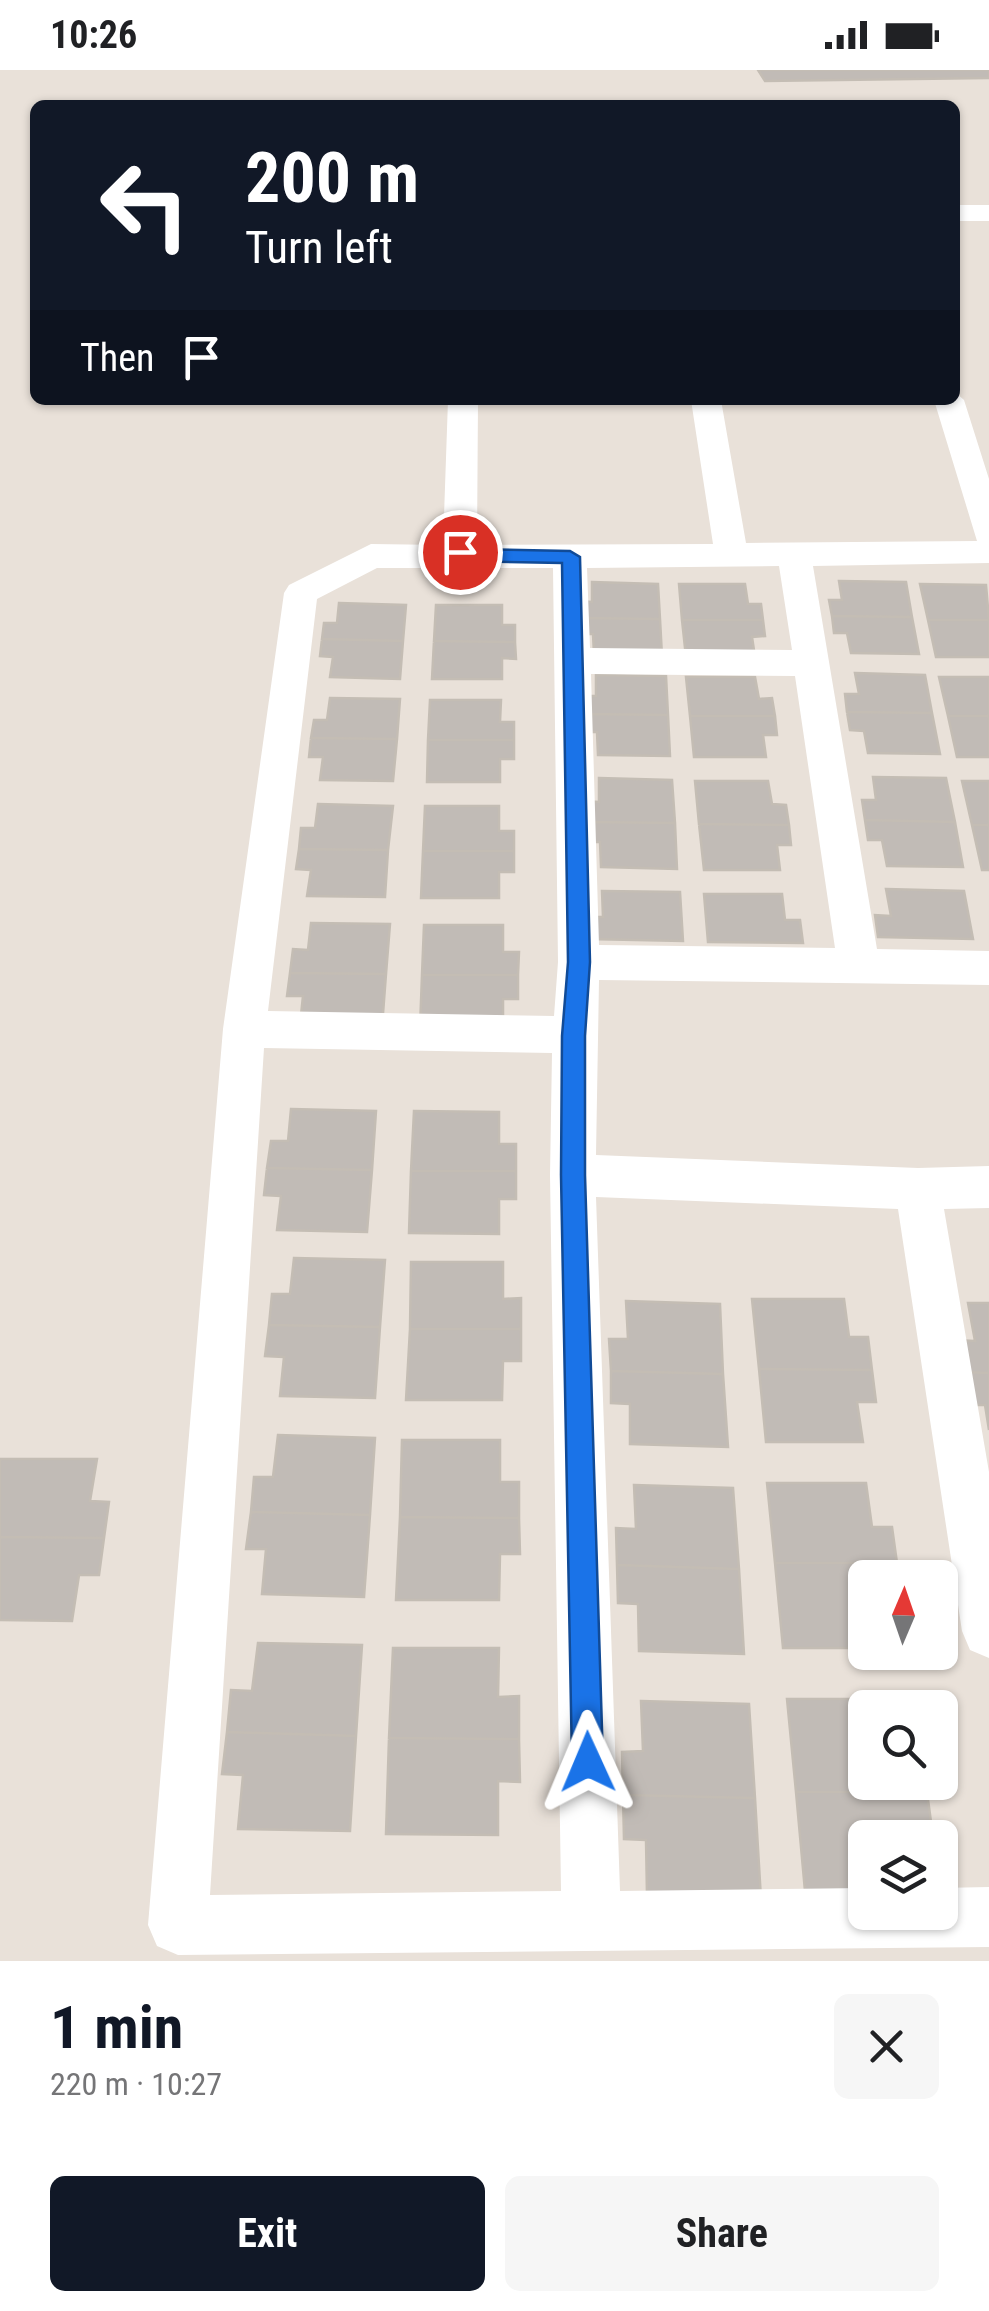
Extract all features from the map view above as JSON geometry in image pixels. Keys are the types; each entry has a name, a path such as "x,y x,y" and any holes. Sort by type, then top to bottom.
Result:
{"street":[{"path":"960,213 989,213"},
{"path":"460,555 463,405"},
{"path":"707,405 731,554"},
{"path":"951,405 989,533"},
{"path":"989,552 795,557 371,556 302,594 244,1029 178,1925 989,1917"},
{"path":"570,557 579,962 573,1175 592,1919"},
{"path":"795,557 859,969"},
{"path":"571,661 810,662"},
{"path":"579,962 989,968"},
{"path":"244,1029 574,1036"},
{"path":"573,1175 918,1189 989,1187"},
{"path":"918,1189 989,1631"}],"building":[{"path":"758,70 989,70 989,78 765,81"},
{"path":"839,581 906,582 912,617 832,616 829,600 842,600"},
{"path":"592,582 658,584 660,619 580,618 579,601 592,602"},
{"path":"679,584 745,584 748,604 761,604 763,620 682,620"},
{"path":"920,584 986,585 989,620 928,620"},
{"path":"339,603 406,605 403,641 322,639 324,623 337,623"},
{"path":"436,605 502,605 502,625 515,625 515,642 434,641"},
{"path":"832,616 912,617 919,654 851,653 847,633 834,633"},
{"path":"580,618 660,619 662,656 594,654 593,634 580,634"},
{"path":"682,620 763,620 765,636 752,637 755,657 686,657"},
{"path":"928,620 989,620 989,657 936,657"},
{"path":"322,639 403,641 400,679 330,677 333,657 320,656"},
{"path":"434,641 515,642 516,659 502,658 502,679 432,679"},
{"path":"855,673 925,675 932,713 847,712 845,694 859,694"},
{"path":"596,675 666,676 668,715 583,714 582,696 596,696"},
{"path":"686,677 755,677 759,699 772,698 775,716 690,716"},
{"path":"939,677 989,677 989,716 948,716"},
{"path":"330,698 400,699 397,739 311,738 314,720 327,720"},
{"path":"430,700 501,700 500,722 514,722 514,740 428,740"},
{"path":"847,712 932,713 940,754 868,753 864,731 850,730"},
{"path":"583,714 668,715 670,756 598,755 597,732 583,732"},
{"path":"690,716 775,716 777,735 763,735 766,757 694,757"},
{"path":"948,716 989,716 989,757 957,757"},
{"path":"311,738 397,739 393,781 320,780 323,757 309,757"},
{"path":"428,740 514,740 514,759 500,759 500,782 427,782"},
{"path":"873,777 946,778 955,822 865,820 862,800 876,800"},
{"path":"599,778 672,780 675,823 585,822 585,801 599,802"},
{"path":"695,781 768,781 772,804 786,805 789,825 699,824"},
{"path":"962,781 989,781 989,825 972,825"},
{"path":"318,804 393,806 388,850 299,849 301,828 315,828"},
{"path":"425,806 499,806 499,831 514,831 514,851 423,851"},
{"path":"865,820 955,822 963,867 887,866 882,840 868,840"},
{"path":"585,822 675,823 677,869 601,867 600,842 585,842"},
{"path":"699,824 789,825 791,845 777,845 780,870 704,870"},
{"path":"972,825 989,825 989,870 982,870"},
{"path":"299,849 388,850 385,897 307,896 311,870 296,869"},
{"path":"423,851 514,851 514,872 499,872 499,898 421,898"},
{"path":"886,889 964,891 973,939 878,937 875,915 891,916"},
{"path":"602,891 680,892 683,941 588,939 588,917 603,917"},
{"path":"704,894 782,894 785,920 800,920 803,943 708,942"},
{"path":"311,923 390,924 386,974 290,973 293,949 308,950"},
{"path":"424,925 503,925 503,952 519,952 518,975 422,975"},
{"path":"290,973 386,974 382,1027 300,1025 303,996 287,996"},
{"path":"422,975 518,975 518,999 503,999 503,1028 420,1028"},
{"path":"291,1109 376,1111 372,1170 267,1168 271,1141 288,1141"},
{"path":"414,1111 499,1112 499,1144 516,1144 516,1171 411,1171"},
{"path":"267,1168 372,1170 367,1232 277,1230 281,1196 264,1195"},
{"path":"411,1171 516,1171 516,1199 499,1199 499,1234 409,1233"},
{"path":"294,1258 385,1260 380,1327 269,1325 272,1294 290,1294"},
{"path":"411,1262 503,1262 503,1299 521,1298 521,1329 410,1329"},
{"path":"752,1299 844,1299 849,1337 868,1337 872,1370 759,1369"},
{"path":"626,1301 720,1304 723,1374 611,1371 609,1339 628,1339"},
{"path":"968,1303 989,1303 989,1373 961,1372 956,1340 975,1341"},
{"path":"269,1325 380,1327 375,1398 280,1396 284,1357 265,1356"},
{"path":"410,1329 521,1329 521,1361 503,1361 502,1400 406,1400"},
{"path":"759,1369 872,1370 876,1402 857,1402 863,1442 766,1442"},
{"path":"611,1371 723,1374 728,1447 630,1444 630,1404 611,1403"},
{"path":"961,1372 989,1373 989,1430 985,1405 966,1405"},
{"path":"278,1435 375,1438 370,1515 251,1512 254,1477 273,1477"},
{"path":"402,1440 500,1440 500,1482 519,1482 519,1518 400,1517"},
{"path":"0,1459 97,1459 90,1501 109,1502 104,1538 0,1537"},
{"path":"767,1483 866,1483 872,1527 892,1527 897,1560 775,1563"},
{"path":"634,1485 733,1488 739,1569 617,1565 616,1528 636,1529"},
{"path":"251,1512 370,1515 364,1597 262,1594 266,1549 246,1549"},
{"path":"400,1517 519,1518 520,1554 500,1554 499,1600 396,1600"},
{"path":"0,1537 104,1538 99,1575 79,1575 72,1621 0,1620"},
{"path":"775,1563 848,1563 848,1648 783,1648"},
{"path":"617,1565 739,1569 744,1654 639,1651 638,1604 618,1603"},
{"path":"258,1643 362,1645 356,1736 227,1732 231,1690 252,1691"},
{"path":"393,1648 499,1648 498,1697 519,1696 519,1739 389,1738"},
{"path":"787,1699 848,1699 848,1792 796,1792"},
{"path":"641,1701 749,1704 755,1798 623,1795 622,1752 643,1751"},
{"path":"227,1732 356,1736 350,1831 238,1829 243,1775 222,1774"},
{"path":"389,1738 519,1739 520,1782 498,1781 498,1835 386,1834"},
{"path":"796,1792 848,1792 848,1800 928,1800 931,1820 848,1820 848,1891 805,1891"},
{"path":"623,1795 755,1798 761,1899 647,1895 646,1840 624,1839"}],"route":[{"path":"460,552 570,557 579,962 573,1175 588,1762"}]}
